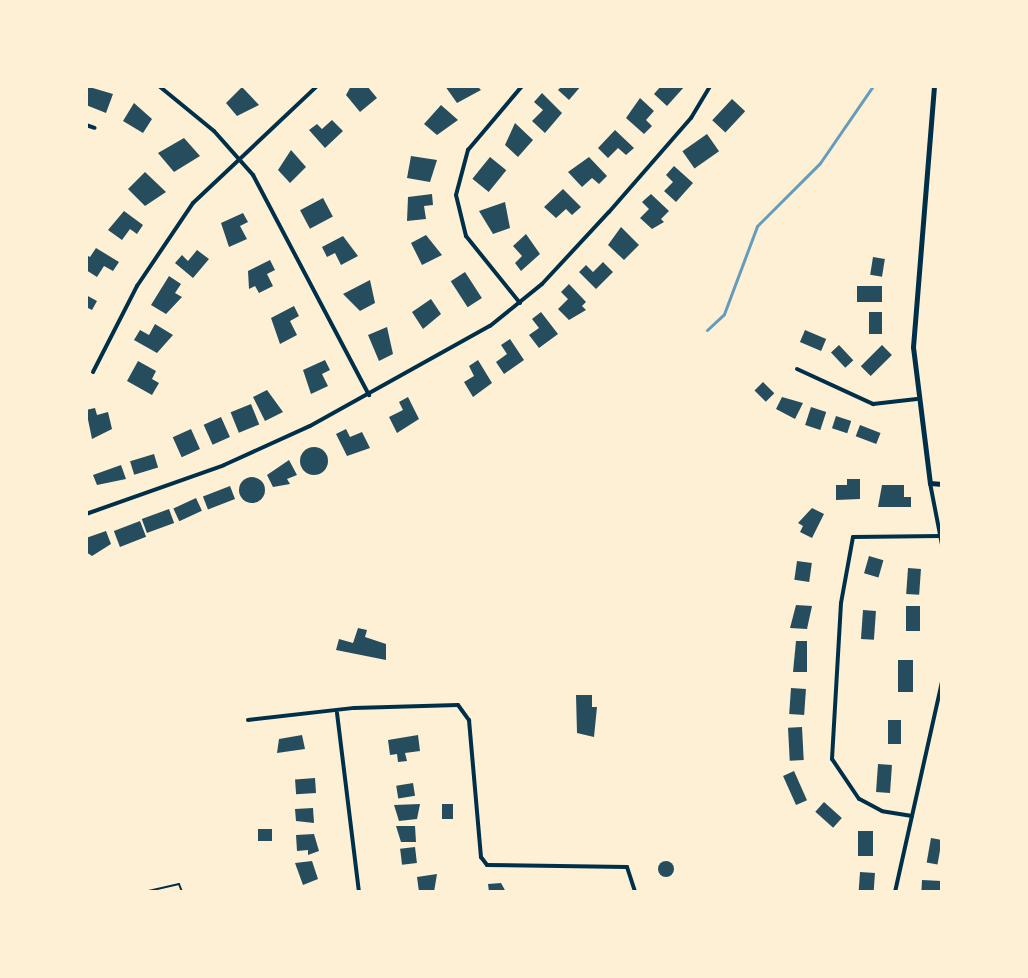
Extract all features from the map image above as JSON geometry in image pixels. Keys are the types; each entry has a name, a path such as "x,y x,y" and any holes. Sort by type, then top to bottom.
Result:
{"street":[{"path":"159,86 243,160 369,395"},
{"path":"93,372 137,286 180,221 204,191 243,160 317,86"},
{"path":"520,303 466,236 456,195 468,150 522,86"},
{"path":"86,514 224,465 449,353 520,303 680,130 710,86"},
{"path":"934,86 913,325 917,399 942,545"},
{"path":"86,125 95,128"},
{"path":"797,369 873,404 917,399"},
{"path":"930,483 942,484"},
{"path":"912,816 882,811 859,799 835,769 830,745 841,603 853,537 940,536"},
{"path":"895,892 942,682"},
{"path":"248,720 458,705 469,720 481,857 487,865 623,866 632,871 635,892"},
{"path":"337,713 359,892"}],"lane":[{"path":"144,892 179,884 182,892"}],"building":[{"path":"86,86 113,94 106,113 86,105"},
{"path":"351,86 367,86 377,98 360,112 346,95"},
{"path":"445,86 477,86 481,90 457,103"},
{"path":"562,86 581,86 569,100 558,90"},
{"path":"661,86 685,86 667,106 654,94"},
{"path":"242,87 259,105 237,116 226,103"},
{"path":"542,93 562,113 545,133 532,121 543,110 534,102"},
{"path":"640,98 654,111 646,120 652,126 644,134 626,118"},
{"path":"732,99 745,111 725,132 712,120"},
{"path":"134,103 152,119 143,133 123,121"},
{"path":"441,105 458,120 437,135 424,124"},
{"path":"332,120 343,131 325,148 309,130 317,124 322,129"},
{"path":"515,123 533,140 518,157 505,145"},
{"path":"615,130 634,148 626,155 618,148 608,158 598,148"},
{"path":"707,134 719,151 694,168 682,151"},
{"path":"184,138 200,156 174,172 158,153"},
{"path":"291,150 306,167 290,183 278,170"},
{"path":"411,156 437,160 430,182 407,178"},
{"path":"490,157 506,170 489,192 472,179"},
{"path":"589,157 607,176 599,184 592,178 582,187 568,172"},
{"path":"674,166 693,183 676,202 664,191 673,182 666,175"},
{"path":"145,172 166,192 145,206 128,189"},
{"path":"563,189 581,207 572,215 566,209 556,218 544,207"},
{"path":"432,194 433,205 424,206 426,219 407,221 408,197"},
{"path":"651,194 669,211 661,219 664,222 652,229 640,218 649,209 642,202"},
{"path":"323,198 333,217 310,229 300,210"},
{"path":"505,202 510,228 493,234 479,211"},
{"path":"124,211 143,225 137,234 130,229 122,240 108,230"},
{"path":"243,213 248,222 240,226 247,239 229,247 221,223"},
{"path":"621,227 639,245 624,260 608,245"},
{"path":"526,234 540,254 521,271 515,263 522,256 513,246"},
{"path":"426,235 442,255 422,265 411,243"},
{"path":"343,236 358,256 341,265 335,253 327,257 322,247"},
{"path":"96,248 119,262 113,271 104,266 97,277 86,270 86,255 90,257"},
{"path":"197,250 209,259 193,278 175,263 182,255 188,261"},
{"path":"873,257 885,259 882,277 870,275"},
{"path":"270,260 275,270 267,274 273,286 259,293 255,286 249,289 248,271"},
{"path":"603,262 613,272 596,289 579,272 586,265 593,272"},
{"path":"465,272 482,298 468,307 451,281"},
{"path":"169,276 181,284 175,293 182,297 166,314 151,305"},
{"path":"370,280 375,303 360,311 343,294"},
{"path":"569,284 586,302 582,306 586,310 569,320 558,309 568,299 561,292"},
{"path":"857,286 882,286 882,302 857,302"},
{"path":"86,295 97,301 92,310 86,307"},
{"path":"431,299 441,314 423,329 412,312"},
{"path":"294,306 299,316 290,321 297,335 280,344 271,318"},
{"path":"541,312 558,334 539,348 529,335 539,328 532,319"},
{"path":"869,312 882,312 882,334 869,334"},
{"path":"155,324 173,335 157,353 134,340 140,330 149,335"},
{"path":"387,327 393,354 379,361 368,335"},
{"path":"805,330 826,339 821,351 800,342"},
{"path":"510,339 524,360 504,374 496,362 507,354 501,345"},
{"path":"839,345 853,360 845,368 831,353"},
{"path":"882,345 892,355 871,376 861,366"},
{"path":"325,360 330,370 322,374 328,386 311,394 303,370"},
{"path":"478,360 492,383 473,397 464,382 474,376 469,366"},
{"path":"138,361 156,371 152,379 159,383 152,395 127,381"},
{"path":"763,382 774,393 766,402 755,390"},
{"path":"267,390 283,412 265,421 253,397"},
{"path":"408,397 419,419 397,433 389,417 403,410 399,402"},
{"path":"782,397 803,403 795,419 776,409"},
{"path":"251,404 259,424 239,433 231,412"},
{"path":"811,407 826,412 820,430 805,425"},
{"path":"95,408 97,415 108,412 112,429 92,439 86,410"},
{"path":"836,416 851,421 847,433 832,428"},
{"path":"221,417 230,437 213,445 204,425"},
{"path":"860,425 881,433 876,444 856,436"},
{"path":"191,429 200,449 182,457 173,437"},
{"path":"346,429 350,437 362,432 370,448 347,456 336,434"},
{"path":"314,447 324,451 328,461 324,471 314,475 304,471 300,461 304,451"},
{"path":"154,454 158,467 134,475 130,461"},
{"path":"289,460 297,475 287,479 290,484 273,487 267,475"},
{"path":"121,465 126,479 97,485 93,475"},
{"path":"252,477 261,481 265,490 261,499 252,503 243,499 239,490 243,481"},
{"path":"847,479 860,479 860,499 836,500 836,485 847,485"},
{"path":"882,485 904,485 904,497 911,497 911,507 878,507"},
{"path":"230,486 235,499 208,509 203,496"},
{"path":"196,498 202,511 179,521 173,509"},
{"path":"812,508 824,514 812,538 800,532 803,526 798,523"},
{"path":"169,509 174,523 147,533 142,519"},
{"path":"140,521 146,537 120,547 114,531"},
{"path":"106,531 111,544 92,556 86,552 86,538"},
{"path":"869,556 883,560 878,577 864,573"},
{"path":"797,561 812,563 809,582 794,580"},
{"path":"908,568 921,569 919,595 906,594"},
{"path":"796,605 812,606 807,629 790,628"},
{"path":"906,606 920,606 920,631 906,631"},
{"path":"863,610 876,611 874,640 861,639"},
{"path":"358,628 367,630 365,637 386,644 386,660 336,650 339,639 353,643"},
{"path":"796,641 807,641 807,672 793,672"},
{"path":"898,660 913,660 913,692 898,692"},
{"path":"791,688 806,689 804,715 789,714"},
{"path":"576,695 592,695 592,707 597,707 594,737 577,733"},
{"path":"888,720 901,720 901,744 888,744"},
{"path":"802,727 804,760 790,761 788,728"},
{"path":"302,735 305,749 277,753 279,739"},
{"path":"418,735 420,751 405,753 407,761 398,762 397,754 390,755 388,740"},
{"path":"878,764 892,765 890,793 876,792"},
{"path":"794,771 807,800 796,805 783,776"},
{"path":"315,778 316,793 296,794 295,779"},
{"path":"413,783 415,796 398,798 396,786"},
{"path":"824,802 842,818 833,828 815,812"},
{"path":"420,804 417,819 399,821 394,805"},
{"path":"442,804 453,804 453,819 442,819"},
{"path":"313,808 314,823 296,821 295,809"},
{"path":"396,826 415,826 416,842 401,842"},
{"path":"258,829 272,829 272,841 258,841"},
{"path":"858,831 873,831 873,856 858,856"},
{"path":"314,834 319,851 308,855 308,850 297,851 296,835"},
{"path":"931,838 942,840 937,865 927,863"},
{"path":"415,847 417,863 402,865 400,849"},
{"path":"312,861 318,879 303,885 295,863"},
{"path":"663,861 669,861 674,869 672,875 663,877 658,872 658,866"},
{"path":"860,872 875,873 874,892 859,892"},
{"path":"437,874 434,892 419,892 417,877"},
{"path":"922,880 942,881 941,892 921,892"},
{"path":"501,883 506,892 489,892 488,884"}],"waterway":[{"path":"707,330 724,314 757,226 820,163 873,86"}]}
